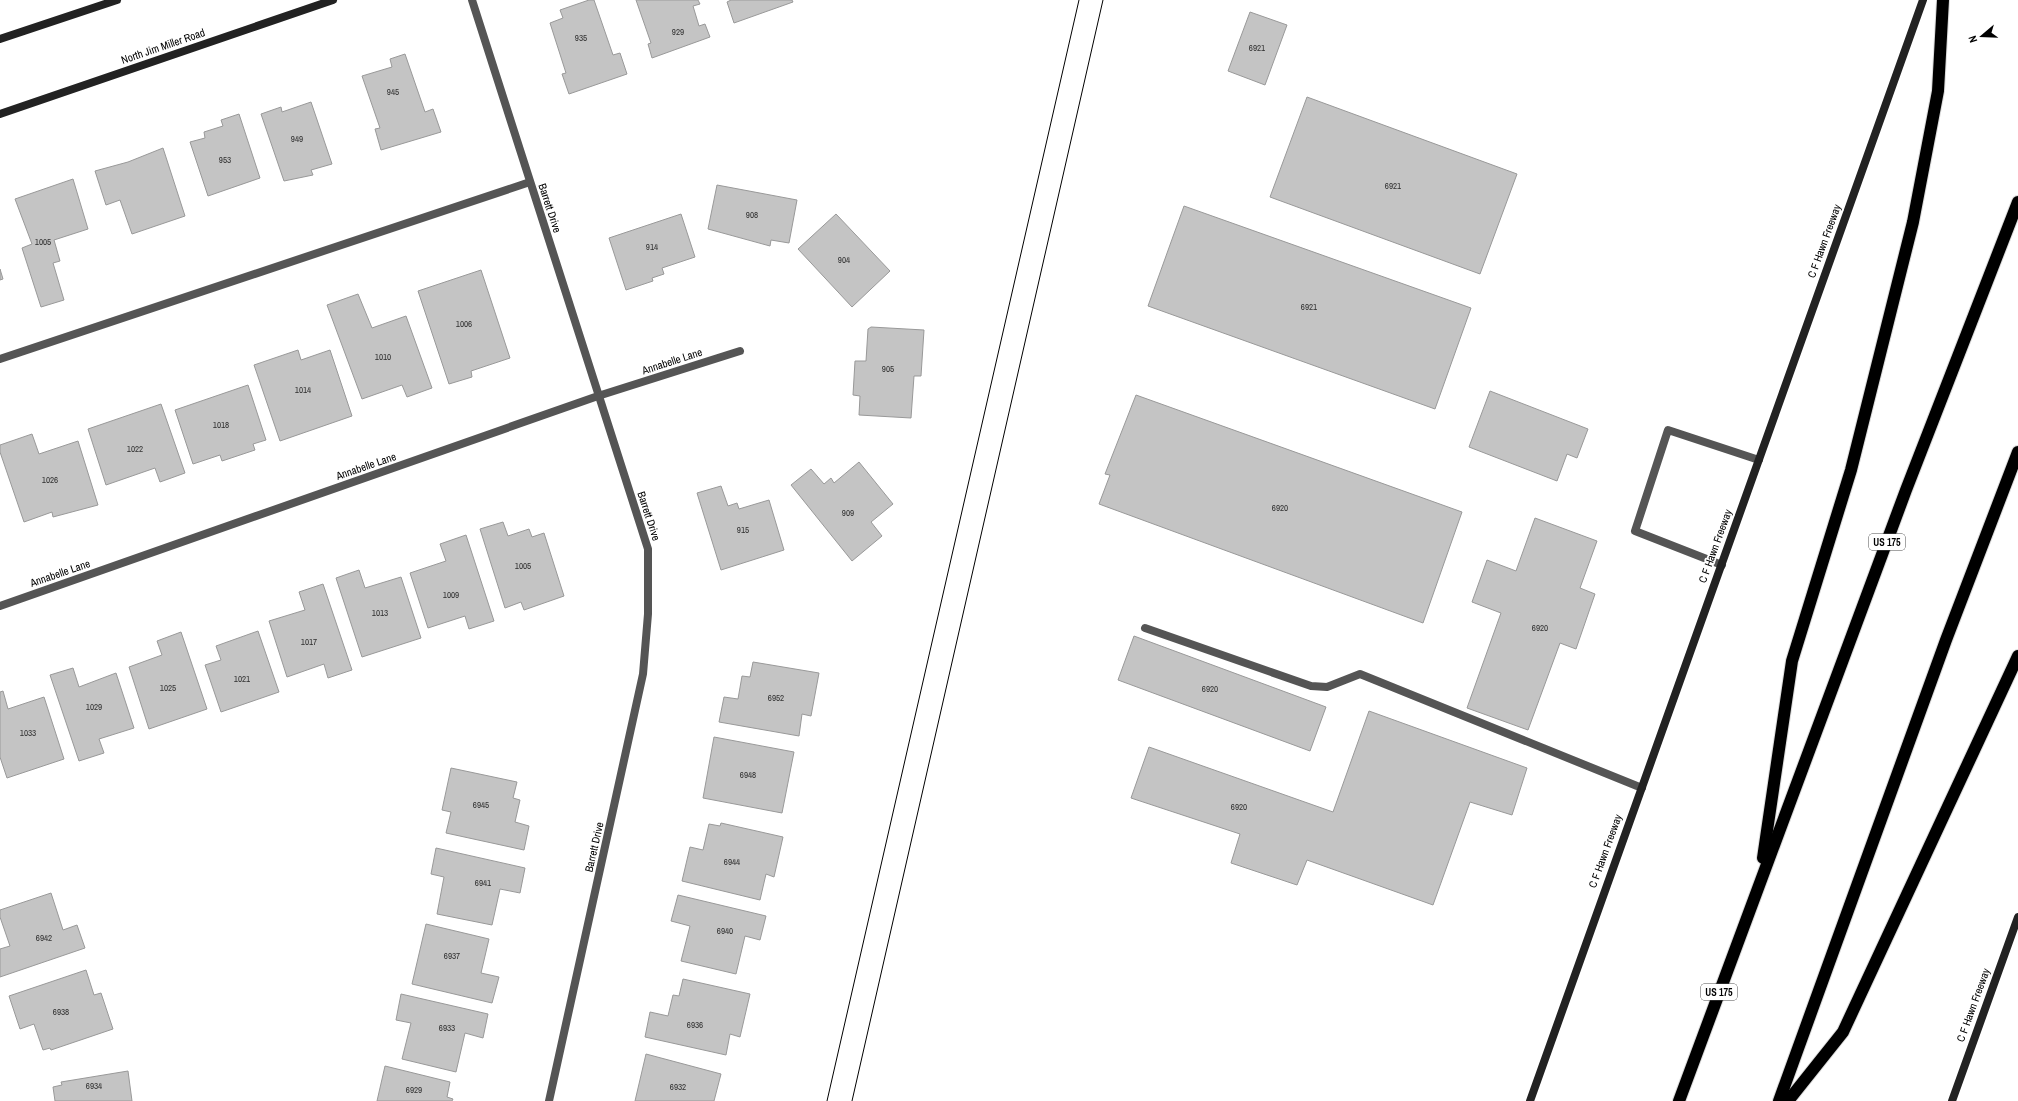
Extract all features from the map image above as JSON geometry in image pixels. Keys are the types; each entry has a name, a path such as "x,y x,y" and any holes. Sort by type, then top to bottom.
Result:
{"highway":[{"path":"1759,882 1792,661 1851,470 1913,222 1938,91 1944,0"},
{"name":"US 175","path":"1679,1101 1759,882 1906,490 2018,202"},
{"path":"1779,1101 1946,640 2018,452"},
{"path":"1788,1101 1843,1032 2018,656"}],"main road":[{"path":"0,39 117,0"},
{"name":"North Jim Miller Road","path":"0,114 333,0"},
{"name":"C F Hawn Freeway","path":"1530,1101 1923,0"},
{"name":"C F Hawn Freeway","path":"1952,1101 2018,917"}],"street":[{"name":"Barrett Drive","path":"472,0 648,549 647,629 644,674 549,1101"},
{"path":"0,359 530,182"},
{"name":"Annabelle Lane","path":"0,606 598,396 740,351"},
{"path":"1722,565 1635,531 1668,430 1759,460"},
{"path":"1145,628 1311,686 1327,686 1360,674 1642,788"}],"building":[{"path":"589,0 594,0 613,55 620,53 627,74 569,94 562,74 566,73 550,23 563,18 560,10"},
{"path":"636,0 698,0 700,4 693,6 699,26 705,24 710,37 652,58 648,44 651,43"},
{"path":"731,0 792,0 793,2 734,23 727,2"},
{"path":"1250,12 1287,25 1265,85 1228,71"},
{"path":"405,54 425,112 433,109 441,132 381,150 375,129 380,128 362,76 392,67 390,59"},
{"path":"1307,97 1517,174 1480,274 1270,197"},
{"path":"311,102 332,164 311,170 313,175 284,181 261,114 281,107 282,112"},
{"path":"239,114 260,178 208,196 190,142 205,138 204,132 223,126 221,120"},
{"path":"163,148 185,216 132,234 120,200 106,205 95,171 128,162"},
{"path":"73,179 88,229 54,240 60,261 53,263 64,300 41,307 22,248 32,244 15,199"},
{"path":"717,185 797,200 789,243 771,240 770,246 708,229"},
{"path":"1184,206 1471,308 1435,409 1148,306"},
{"path":"681,214 695,257 662,268 664,274 652,278 653,281 626,290 609,238"},
{"path":"836,214 890,271 852,307 798,249"},
{"path":"0,269 3,279 0,280"},
{"path":"481,270 510,358 471,371 472,377 449,384 418,291"},
{"path":"358,294 372,328 406,316 432,388 407,397 402,385 362,399 327,305"},
{"path":"871,327 924,330 921,376 914,376 911,418 859,415 860,396 853,395 855,361 866,361 868,329"},
{"path":"298,350 301,360 330,350 352,416 280,441 254,365"},
{"path":"248,385 266,440 253,444 255,450 222,461 220,455 193,464 175,410"},
{"path":"1490,391 1588,429 1577,458 1567,454 1557,481 1469,447"},
{"path":"1136,395 1462,512 1423,623 1099,504 1110,475 1105,474"},
{"path":"161,404 185,473 160,482 155,468 106,485 88,429"},
{"path":"32,434 39,454 78,441 98,505 53,517 52,512 24,522 0,452 0,445"},
{"path":"859,462 893,504 871,522 882,536 852,561 791,485 811,469 824,484 831,478 834,483"},
{"path":"721,486 728,506 737,503 739,509 769,500 784,550 721,570 697,493"},
{"path":"1535,518 1597,541 1580,588 1595,594 1576,649 1560,643 1528,730 1467,708 1501,613 1472,602 1487,560 1516,571"},
{"path":"503,522 508,536 529,529 532,537 544,533 564,596 524,610 521,602 505,608 480,529"},
{"path":"466,535 494,621 469,629 465,616 428,628 410,573 446,561 440,544"},
{"path":"359,570 365,588 401,577 421,638 362,657 336,578"},
{"path":"323,584 352,670 328,678 324,664 287,677 269,621 305,610 299,592"},
{"path":"258,631 279,692 221,712 205,665 221,660 216,646"},
{"path":"181,632 207,709 149,729 129,667 162,655 157,641"},
{"path":"1134,636 1326,707 1310,751 1118,680"},
{"path":"753,662 819,673 811,716 802,714 799,736 719,722 724,697 738,699 742,676 750,677"},
{"path":"73,668 79,687 116,673 134,728 99,739 104,753 79,761 50,675"},
{"path":"3,691 8,709 44,697 64,759 7,778 0,757 0,692"},
{"path":"1369,711 1527,768 1512,815 1470,802 1433,905 1307,860 1297,885 1231,863 1240,834 1131,798 1149,747 1333,812"},
{"path":"714,737 794,752 782,813 703,798"},
{"path":"451,768 517,782 513,798 520,800 515,822 529,826 524,850 446,833 451,812 442,810"},
{"path":"721,823 783,837 774,877 766,874 760,900 682,881 690,847 703,850 709,824 720,826"},
{"path":"436,848 525,868 520,893 500,889 492,925 437,914 444,877 431,874"},
{"path":"51,893 63,930 77,925 85,948 0,977 0,949 10,946 0,917 0,910"},
{"path":"678,895 766,916 760,940 745,936 736,974 681,961 690,926 671,921"},
{"path":"426,924 489,939 481,973 499,977 492,1003 412,984"},
{"path":"86,970 94,995 101,993 113,1029 51,1050 50,1048 43,1050 34,1024 20,1029 9,996"},
{"path":"683,979 750,994 740,1037 730,1034 726,1055 645,1037 650,1012 668,1016 673,995 679,996"},
{"path":"401,994 488,1014 483,1038 465,1033 456,1072 402,1059 411,1023 396,1020"},
{"path":"646,1054 721,1074 714,1101 635,1101"},
{"path":"385,1066 450,1082 447,1097 453,1099 452,1101 377,1101"},
{"path":"128,1071 132,1101 55,1101 53,1087 62,1085 61,1082"}],"tram line":[{"path":"827,1101 1079,0"},
{"path":"852,1101 1103,0"}]}
